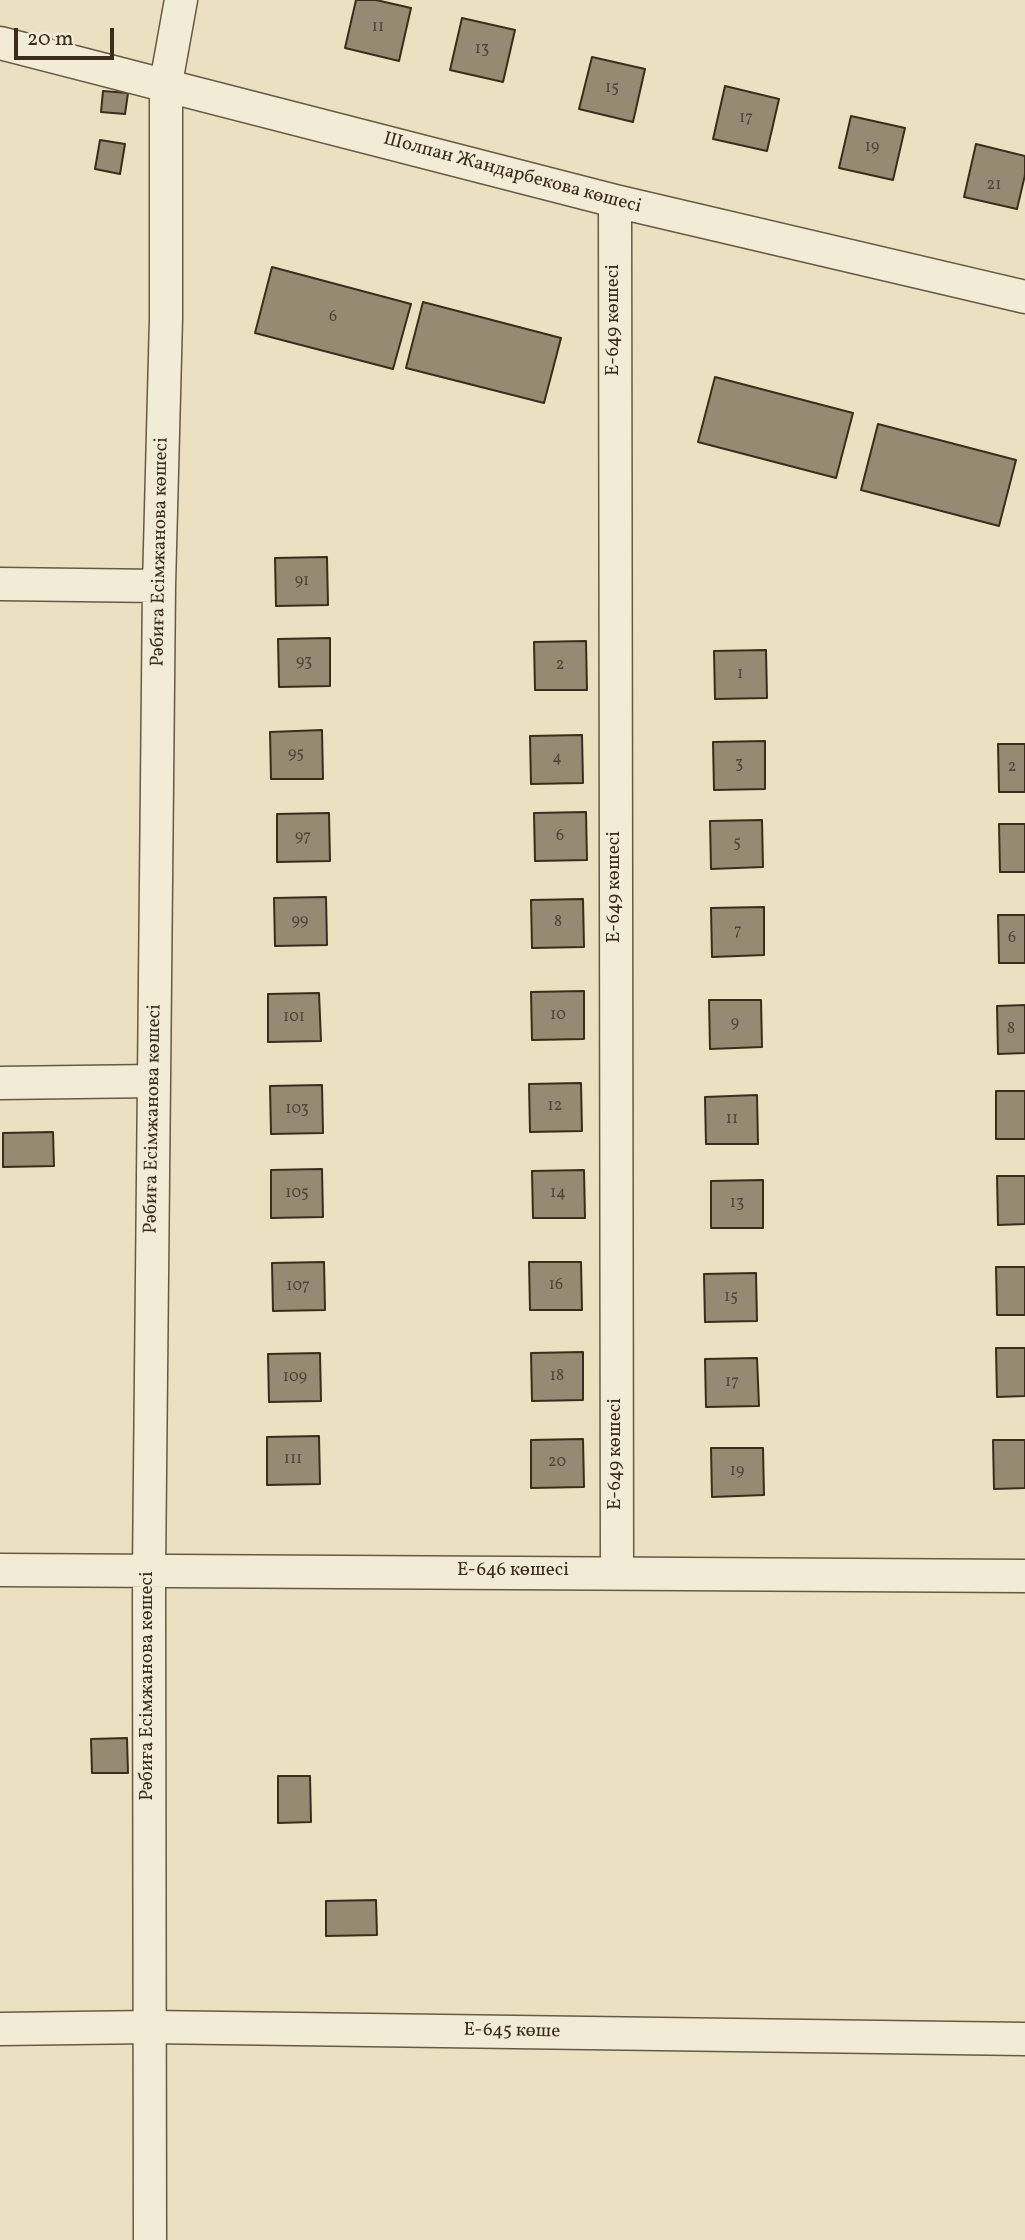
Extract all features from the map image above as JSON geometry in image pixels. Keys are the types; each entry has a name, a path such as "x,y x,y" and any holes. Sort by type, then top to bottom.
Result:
{"street":[{"name":"Рәбиға Есімжанова көшесі","path":"150,2240 149,1571 159,586 166,318 166,83 181,0"},
{"name":"Шолпан Жандарбекова көшесі","path":"0,43 166,83 615,201 1025,297"},
{"name":"Е-649 көшесі","path":"615,201 617,1573"},
{"path":"0,584 159,586"},
{"path":"0,1083 154,1081"},
{"name":"Е-646 көшесі","path":"0,1570 1025,1576"},
{"name":"Е-645 көше","path":"0,2029 150,2026 1025,2039"}],"building":[{"path":"356,0 376,0 411,8 399,61 345,48"},
{"path":"462,18 515,30 503,82 450,70"},
{"path":"592,57 645,69 633,122 579,109"},
{"path":"725,86 779,99 767,151 713,139"},
{"path":"103,91 128,93 125,114 101,112"},
{"path":"851,116 905,128 893,180 839,168"},
{"path":"100,140 125,144 120,174 95,169"},
{"path":"976,144 1025,156 1025,175 1017,209 964,197"},
{"path":"272,267 411,304 393,369 255,333"},
{"path":"423,302 561,338 544,403 406,368"},
{"path":"715,377 853,413 836,478 698,442"},
{"path":"878,424 1016,460 999,526 861,490"},
{"path":"327,557 328,605 276,606 275,558"},
{"path":"330,638 330,686 279,687 278,639"},
{"path":"586,641 587,690 535,690 534,642"},
{"path":"766,650 767,698 715,699 714,651"},
{"path":"322,730 323,779 271,779 270,732"},
{"path":"582,735 583,783 531,784 530,736"},
{"path":"765,741 765,789 714,790 713,742"},
{"path":"998,744 1025,744 1025,792 999,792"},
{"path":"586,812 587,860 535,861 534,813"},
{"path":"329,813 330,861 277,862 277,814"},
{"path":"762,820 763,867 711,869 710,821"},
{"path":"999,824 1025,824 1025,872 1000,872"},
{"path":"326,897 327,945 275,946 274,898"},
{"path":"583,899 584,947 532,948 531,900"},
{"path":"764,907 764,955 712,957 711,908"},
{"path":"998,915 1025,915 1025,963 999,963"},
{"path":"584,991 584,1039 532,1040 531,992"},
{"path":"319,993 321,1041 268,1042 268,994"},
{"path":"709,1000 761,1000 762,1047 710,1049"},
{"path":"1025,1005 1025,1053 998,1054 997,1006"},
{"path":"581,1083 582,1131 530,1132 529,1084"},
{"path":"322,1085 323,1133 271,1134 270,1086"},
{"path":"996,1091 1025,1091 1025,1139 996,1139"},
{"path":"757,1095 758,1144 706,1144 705,1097"},
{"path":"53,1132 54,1166 3,1167 3,1133"},
{"path":"322,1169 323,1217 271,1218 271,1170"},
{"path":"584,1170 585,1218 533,1218 532,1171"},
{"path":"997,1176 1025,1176 1025,1224 998,1225"},
{"path":"763,1180 763,1228 711,1228 711,1181"},
{"path":"324,1262 325,1310 273,1311 272,1263"},
{"path":"529,1262 581,1262 582,1310 530,1310"},
{"path":"996,1267 1025,1267 1025,1315 997,1315"},
{"path":"756,1273 757,1321 705,1322 704,1274"},
{"path":"996,1348 1025,1348 1025,1396 997,1397"},
{"path":"583,1352 583,1400 532,1401 531,1353"},
{"path":"320,1353 321,1401 269,1402 268,1354"},
{"path":"757,1358 759,1406 706,1407 705,1359"},
{"path":"319,1436 320,1484 267,1485 267,1437"},
{"path":"583,1439 584,1487 531,1488 531,1440"},
{"path":"993,1440 1025,1440 1025,1488 994,1489"},
{"path":"711,1448 763,1448 764,1495 712,1497"},
{"path":"127,1738 128,1773 92,1773 91,1739"},
{"path":"278,1776 310,1776 311,1822 278,1823"},
{"path":"376,1900 377,1935 326,1936 326,1901"}]}
